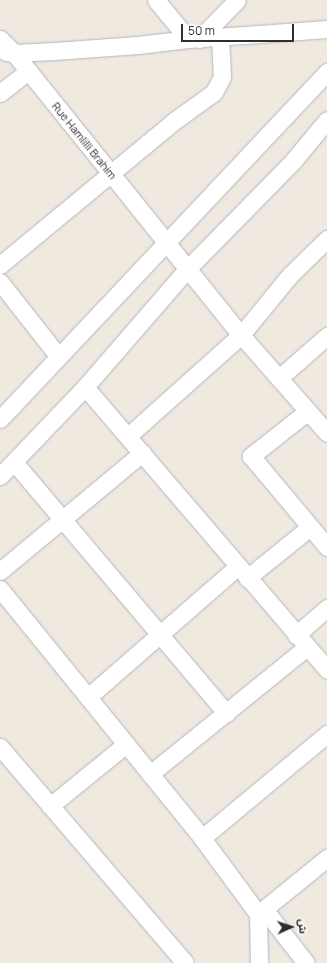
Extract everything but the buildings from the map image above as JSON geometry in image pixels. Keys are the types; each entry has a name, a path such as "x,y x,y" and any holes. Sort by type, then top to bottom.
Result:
{"street":[{"path":"156,0 193,39"},
{"path":"193,39 237,0"},
{"path":"7,52 138,45 193,39 327,30"},
{"path":"0,265 174,121 214,92 222,77 220,37"},
{"name":"Rue Hamlilli Brahim","path":"0,39 7,52 28,71 166,244 188,268 241,335 327,433"},
{"path":"0,93 28,71"},
{"path":"0,419 327,72"},
{"path":"0,476 85,387 188,268 293,161 326,125"},
{"path":"128,436 241,335 290,275 327,239"},
{"path":"0,282 59,357"},
{"path":"279,378 327,336"},
{"path":"85,387 242,572 327,669"},
{"path":"308,411 251,456 327,547"},
{"path":"0,572 142,453"},
{"path":"14,462 226,713"},
{"path":"88,697 159,634 242,572 310,527"},
{"path":"0,589 261,912 306,963"},
{"path":"150,774 226,713 302,641 327,608"},
{"path":"202,838 327,734"},
{"path":"50,806 126,744"},
{"path":"0,748 185,963"},
{"path":"259,963 261,912 327,858"}]}
